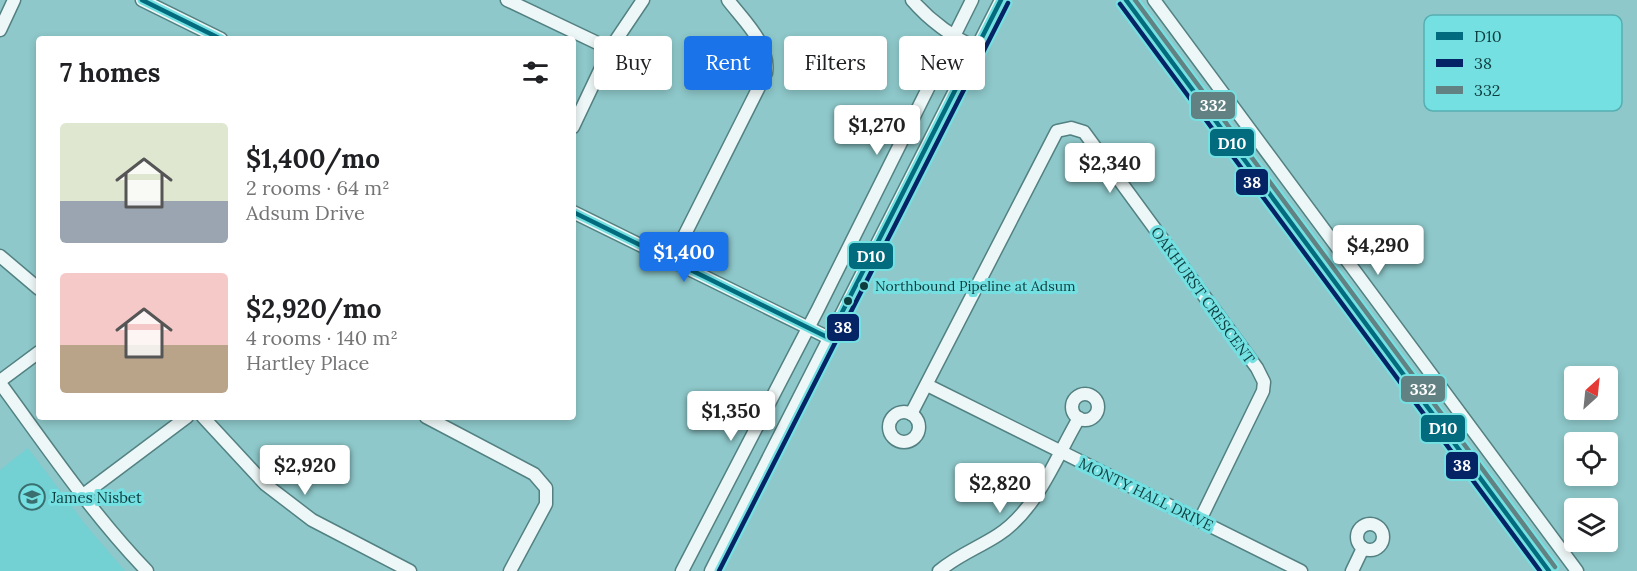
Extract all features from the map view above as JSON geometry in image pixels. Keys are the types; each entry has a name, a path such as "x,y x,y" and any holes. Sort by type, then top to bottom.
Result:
{"street":[{"path":"0,30 14,0"},
{"path":"142,0 161,4 216,36"},
{"path":"507,0 594,41"},
{"path":"619,36 643,0"},
{"path":"672,260 766,72 768,60 764,48 728,0"},
{"path":"912,0 928,19 952,36"},
{"path":"954,36 972,0"},
{"path":"982,36 1001,0"},
{"path":"1126,0 1549,571"},
{"path":"1154,0 1577,571"},
{"path":"576,121 594,83"},
{"path":"682,571 926,90"},
{"path":"711,571 955,90"},
{"name":"OAKHURST CRESCENT","path":"911,414 1057,131 1071,128 1084,132 1257,368 1264,382 1263,391 1200,520"},
{"path":"576,213 829,338"},
{"path":"0,256 36,286"},
{"path":"36,354 0,382 83,495 122,545 147,571"},
{"name":"MONTY HALL DRIVE","path":"927,386 1301,571"},
{"path":"939,571 953,559 998,535 1027,507 1078,418"},
{"path":"83,495 183,420"},
{"path":"206,420 265,484 312,519 410,571"},
{"path":"432,420 534,474 546,488 546,504 510,571"},
{"path":"1352,571 1363,548"}],"shaded area":[{"name":"James Nisbet","path":"28,448 85,524 125,571 0,571 0,470"}],"transit line":[{"name":"D10","path":"142,0 215,36"},
{"name":"D10","path":"576,213 829,338 1001,0"},
{"name":"D10","path":"1126,0 1549,571"},
{"name":"332","path":"1135,0 1555,567"},
{"name":"38","path":"719,571 1008,3"},
{"name":"38","path":"1120,4 1540,571"}],"place":[{"name":"Northbound Pipeline at Adsum","path":"864,286"},
{"name":"James Nisbet","path":"32,497"}]}
